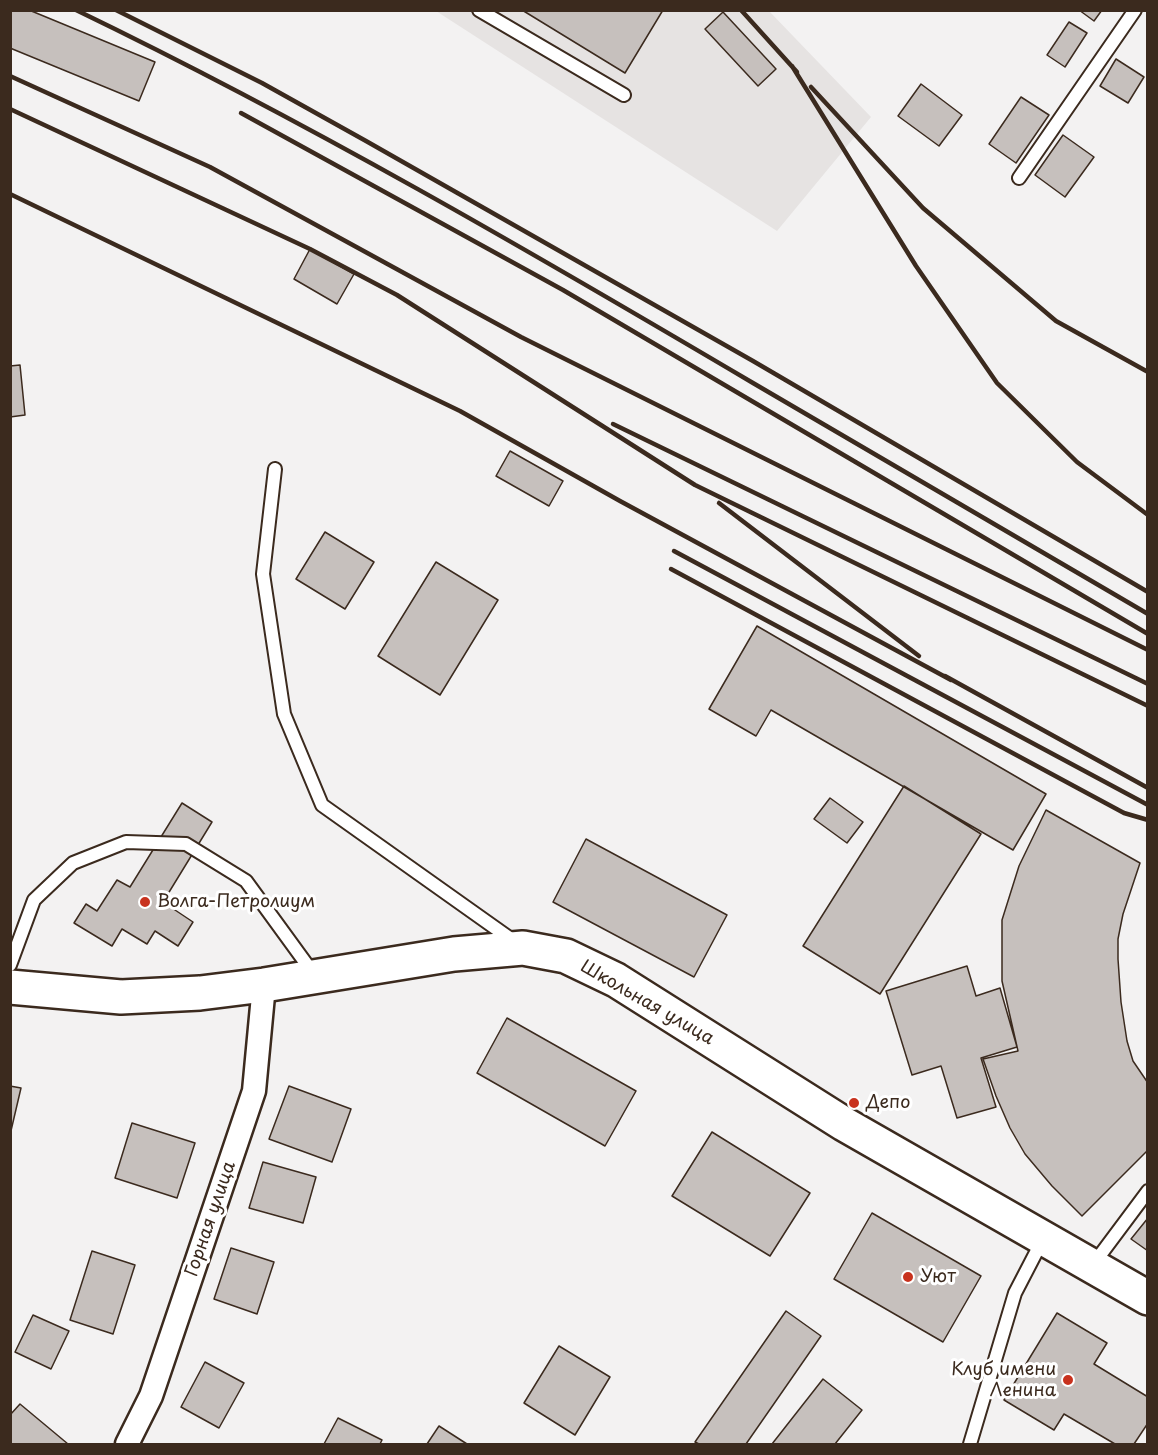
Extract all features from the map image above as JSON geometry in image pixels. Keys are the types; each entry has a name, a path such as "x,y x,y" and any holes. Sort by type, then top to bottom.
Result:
{"main road":[{"name":"Школьная улица","path":"10,987 121,997 200,993 264,985 454,954 524,948 566,956 616,980 844,1124 1148,1298"}],"street":[{"name":"Горная улица","path":"127,1444 151,1396 254,1091 264,985"}],"lane":[{"path":"479,10 624,95"},
{"path":"1019,178 1135,10"},
{"path":"275,469 263,574 284,714 322,805 524,948"},
{"path":"10,965 34,900 73,863 126,842 186,844 246,881 315,977"},
{"path":"1091,1266 1148,1191"},
{"path":"970,1444 1015,1293 1042,1239"}],"shaded area":[{"path":"436,11 769,11 871,117 777,231"}],"building":[{"path":"10,10 29,10 155,62 139,101 10,48"},
{"path":"522,10 663,10 625,73"},
{"path":"1079,10 1102,10 1094,21"},
{"path":"723,12 776,69 758,86 705,29"},
{"path":"1069,22 1087,33 1065,67 1047,55"},
{"path":"1116,59 1144,77 1128,103 1100,86"},
{"path":"921,84 962,115 939,146 898,116"},
{"path":"1021,97 1049,115 1016,163 989,144"},
{"path":"1063,135 1094,157 1065,197 1035,175"},
{"path":"310,249 354,274 337,304 294,279"},
{"path":"20,365 25,415 10,417 10,366"},
{"path":"510,451 563,481 549,506 496,476"},
{"path":"325,532 374,562 345,609 296,579"},
{"path":"436,562 498,600 440,695 378,656"},
{"path":"757,626 1046,794 1013,850 771,710 756,736 709,709"},
{"path":"904,786 981,834 880,994 803,946"},
{"path":"830,798 863,822 847,843 814,819"},
{"path":"182,803 212,822 163,902 193,922 178,946 155,931 147,944 122,929 112,946 74,923 86,904 97,911 117,880 130,887"},
{"path":"1046,810 1140,863 1123,914 1118,939 1118,959 1127,1041 1133,1061 1148,1083 1148,1150 1082,1216 1025,1154 1010,1128 983,1059 1018,1051 1002,981 1002,920 1019,866"},
{"path":"586,839 727,915 694,977 553,902"},
{"path":"967,966 976,996 1000,988 1017,1047 981,1058 996,1107 957,1118 941,1066 912,1075 886,991"},
{"path":"507,1018 636,1091 605,1146 477,1073"},
{"path":"10,1086 21,1088 10,1135"},
{"path":"289,1086 351,1109 332,1162 269,1139"},
{"path":"132,1123 195,1143 177,1198 115,1178"},
{"path":"712,1132 810,1193 770,1256 672,1196"},
{"path":"263,1162 316,1177 303,1223 249,1208"},
{"name":"Уют","path":"872,1213 981,1276 943,1342 834,1279"},
{"path":"1148,1218 1148,1251 1131,1239"},
{"path":"231,1248 274,1262 257,1314 214,1299"},
{"path":"92,1251 135,1265 113,1334 70,1320"},
{"path":"786,1311 821,1336 746,1444 699,1444 695,1442"},
{"name":"Клуб имени Ленина","path":"1057,1313 1107,1343 1094,1364 1148,1397 1148,1423 1134,1444 1115,1444 1064,1414 1054,1430 1004,1400"},
{"path":"33,1315 69,1331 51,1369 15,1352"},
{"path":"559,1346 610,1377 575,1435 524,1403"},
{"path":"205,1362 244,1383 219,1428 181,1407"},
{"path":"823,1379 862,1410 835,1444 772,1444"},
{"path":"20,1404 68,1444 10,1444 10,1415"},
{"path":"338,1418 382,1440 380,1444 324,1444"},
{"path":"439,1426 467,1444 427,1444"}],"railway":[{"path":"76,10 248,97 418,189 1148,614"},
{"path":"116,10 262,83 366,141 753,361 1148,592"},
{"path":"741,10 797,72"},
{"path":"792,66 916,266 997,383 1077,462 1148,515"},
{"path":"10,76 210,167 521,337 1148,650"},
{"path":"811,87 923,208 1056,321 1148,372"},
{"path":"10,109 310,249 397,295 695,485 1148,706"},
{"path":"241,113 563,290 1148,634"},
{"path":"10,194 460,411 620,501 951,680"},
{"path":"613,424 1148,684"},
{"path":"719,503 919,656"},
{"path":"674,551 1148,805"},
{"path":"671,569 1124,813 1148,820"},
{"path":"945,676 1148,788"}],"place":[{"name":"Волга-Петролиум","path":"145,902"},
{"name":"Депо","path":"854,1103"},
{"name":"Уют","path":"908,1277"},
{"name":"Клуб имени Ленина","path":"1068,1380"}]}
